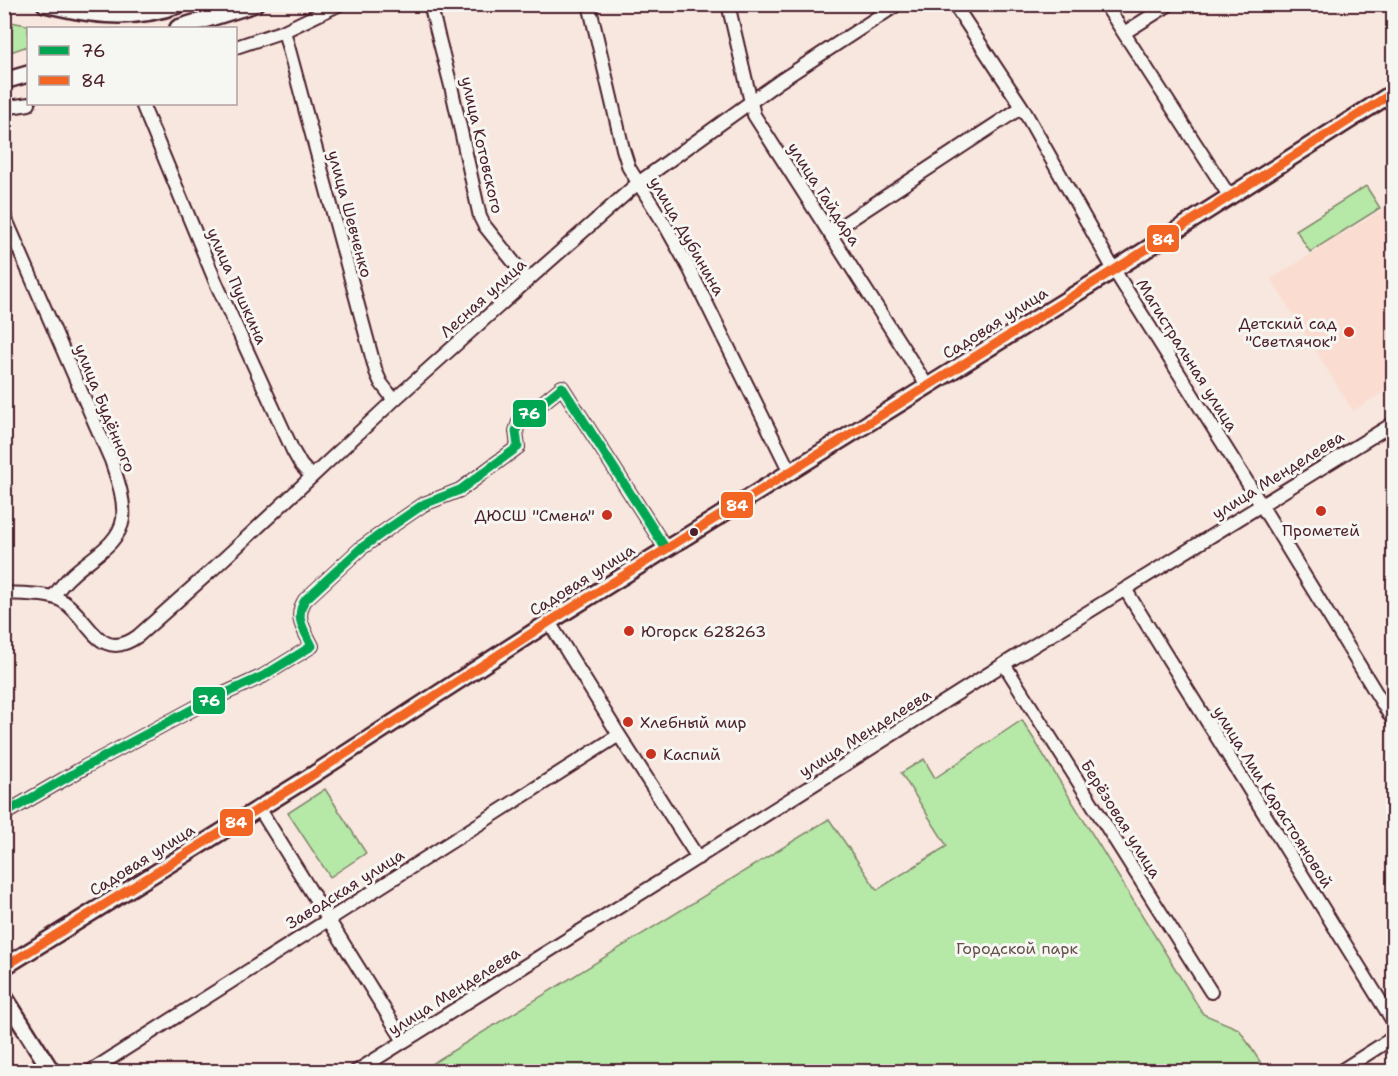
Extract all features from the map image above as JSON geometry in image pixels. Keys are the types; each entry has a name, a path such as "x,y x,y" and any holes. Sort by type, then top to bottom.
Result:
{"street":[{"path":"45,4 72,11 123,16 159,11 181,4"},
{"path":"56,4 72,11"},
{"path":"196,23 231,4"},
{"path":"182,27 255,4"},
{"path":"237,47 284,31 340,4"},
{"name":"улица Котовского","path":"430,4 480,217 528,280"},
{"name":"улица Дубинина","path":"589,4 629,168 689,268 790,472"},
{"name":"улица Гайдара","path":"728,4 754,115 928,387"},
{"name":"Лесная улица","path":"53,597 63,601 99,639 108,644 124,645 138,636 394,400 638,183 780,81 898,4"},
{"name":"Магистральная улица","path":"954,4 1022,106 1114,270 1394,722"},
{"path":"1105,4 1230,197"},
{"path":"1124,33 1170,4"},
{"name":"улица Шевченко","path":"284,31 376,372 394,400"},
{"path":"4,81 27,74"},
{"name":"Садовая улица","path":"4,967 308,778 549,622 928,387 1394,92"},
{"path":"4,108 27,104"},
{"name":"улица Пушкина","path":"142,105 217,285 293,451 311,476"},
{"path":"830,233 1022,106"},
{"name":"улица Будённого","path":"4,215 111,460 123,504 123,518 114,539 71,576 53,597"},
{"path":"4,814 204,703 263,676 312,646 299,615 300,607 305,600 360,549 389,528 424,504 460,490 518,447 516,431 519,422 562,387 666,549"},
{"name":"улица Менделеева","path":"356,1071 1004,664 1394,423"},
{"name":"улица Лии Карастояновой","path":"1125,589 1394,1023"},
{"path":"4,593 53,597"},
{"path":"549,622 698,858"},
{"name":"Берёзовая улица","path":"1004,664 1211,992"},
{"name":"Заводская улица","path":"89,1071 619,735"},
{"path":"259,808 404,1041"},
{"path":"4,996 52,1071"},
{"path":"1339,1071 1394,1037"}],"shaded area":[{"name":"Детский сад \"Светлячок\"","path":"1386,207 1394,218 1393,386 1353,411 1271,279"}],"green space":[{"path":"5,21 38,27 27,27 27,46 5,54"},
{"path":"1366,186 1380,208 1310,252 1296,230"},
{"name":"Городской парк","path":"1022,720 1203,1014 1239,1029 1266,1071 420,1071 829,819 877,890 947,846 901,773 924,759 935,778"},
{"path":"325,789 366,853 330,877 288,813"}],"transit line":[{"name":"84","path":"4,967 308,778 549,622 1114,270 1394,92"},
{"name":"76","path":"4,814 204,703 263,676 312,646 300,618 305,600 360,549 389,528 424,504 460,490 518,447 516,431 519,422 562,387 666,549"}],"place":[{"name":"Детский сад \"Светлячок\"","path":"1349,332"},
{"name":"Прометей","path":"1321,511"},
{"name":"ДЮСШ \"Смена\"","path":"607,515"},
{"name":"Югорск 628263","path":"629,631"},
{"name":"Хлебный мир","path":"628,722"},
{"name":"Каспий","path":"651,754"}]}
